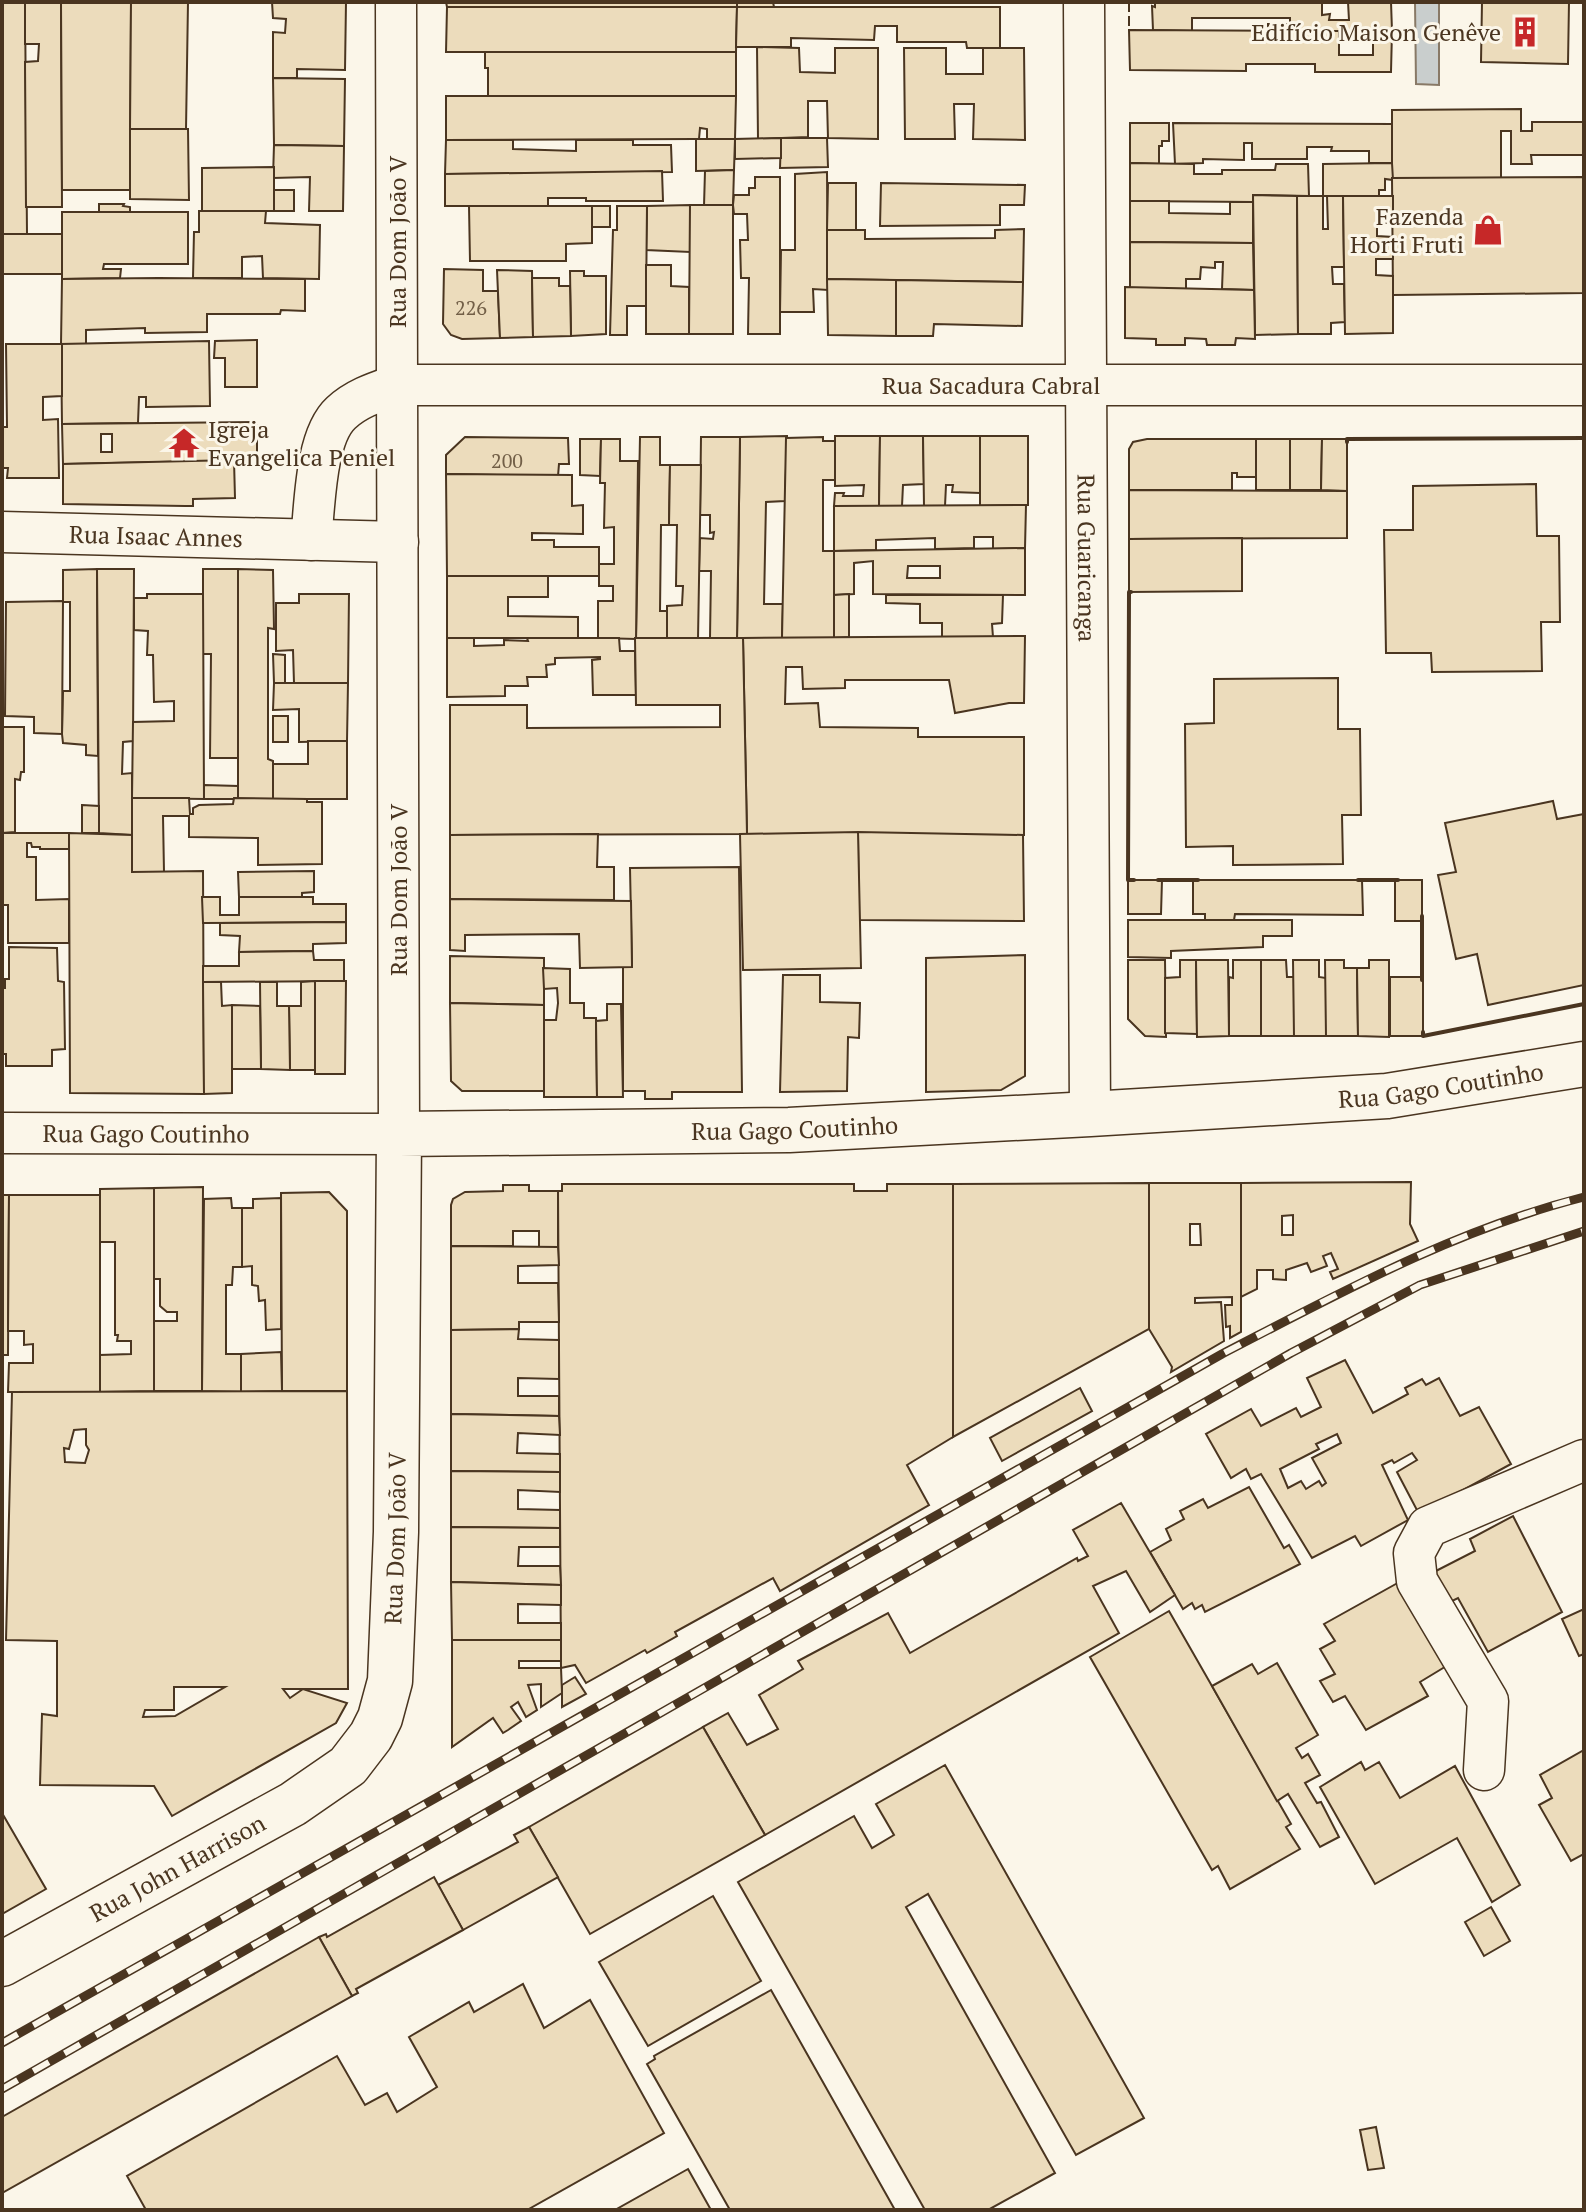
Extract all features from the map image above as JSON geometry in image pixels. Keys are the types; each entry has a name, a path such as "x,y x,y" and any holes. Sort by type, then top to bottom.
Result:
{"street":[{"name":"Rua Dom João V","path":"348,1766 371,1736 380,1718 390,1681 396,1532 399,1134 396,2"},
{"name":"Rua Guaricanga","path":"1084,2 1090,1114"},
{"name":"Rua Sacadura Cabral","path":"397,385 1584,385"},
{"path":"311,540 324,441 339,415 364,396 397,385"},
{"name":"Rua Isaac Annes","path":"2,532 398,542"},
{"name":"Rua Gago Coutinho","path":"2,1133 399,1134 789,1130 1387,1096 1584,1064"},
{"path":"1484,1770 1488,1701 1417,1581 1414,1553 1428,1527 1584,1460"},
{"name":"Rua John Harrison","path":"2,1964 293,1804 348,1766"}],"shaded area":[{"path":"1415,2 1439,2 1439,85 1416,84"}],"building":[{"path":"2,2 25,2 27,234 2,234"},
{"path":"25,2 61,2 62,207 26,207 25,62 38,61 39,44 25,44"},
{"path":"61,2 131,2 130,190 62,190"},
{"path":"131,2 188,2 186,129 130,129"},
{"path":"272,2 346,2 345,70 297,69 297,78 273,78 273,32 285,33 286,19 273,18"},
{"path":"446,2 737,2 737,7 447,7"},
{"path":"737,2 773,2 774,7 737,7"},
{"path":"1155,2 1322,2 1322,15 1330,14 1329,20 1349,20 1348,2 1391,2 1392,31 1268,31 1268,24 1290,24 1290,18 1192,18 1192,31 1153,30 1152,6 1155,7"},
{"name":"Edifício Maison Genêve","path":"1482,2 1569,2 1568,64 1481,62"},
{"path":"447,7 737,7 736,52 446,52"},
{"path":"737,7 1000,7 1000,48 967,48 966,42 897,42 897,26 875,26 874,40 791,38 791,47 736,47"},
{"path":"1129,30 1339,31 1339,55 1373,55 1373,31 1392,31 1391,72 1315,72 1315,64 1246,64 1246,71 1130,70"},
{"path":"757,47 799,48 800,72 835,73 835,48 878,48 878,139 828,138 827,101 808,101 808,137 758,139"},
{"path":"904,48 946,48 946,74 983,74 983,48 1024,48 1025,140 973,139 974,104 954,104 955,139 905,139"},
{"path":"485,52 736,52 736,96 488,96"},
{"path":"273,78 345,79 344,146 274,145"},
{"path":"446,96 736,96 735,139 707,139 707,129 700,128 699,139 446,140"},
{"path":"1521,109 1521,131 1532,131 1532,122 1584,122 1584,155 1531,155 1532,164 1511,164 1511,131 1501,131 1501,178 1392,178 1392,110"},
{"path":"1130,123 1169,123 1169,141 1162,141 1162,146 1159,146 1159,164 1130,163"},
{"path":"1173,123 1392,124 1392,163 1369,163 1369,151 1331,151 1332,147 1307,147 1307,159 1252,159 1252,143 1244,143 1244,160 1203,159 1203,163 1175,164"},
{"path":"130,129 188,129 189,200 130,199"},
{"path":"781,138 827,138 828,167 780,168"},
{"path":"781,138 781,158 735,159 735,139"},
{"path":"696,139 735,139 734,170 696,171"},
{"path":"446,140 513,140 513,149 576,151 576,140 633,140 633,145 671,145 672,172 445,174"},
{"path":"274,145 344,146 343,211 309,211 310,177 273,178"},
{"path":"1130,163 1194,164 1194,174 1222,174 1222,170 1275,170 1276,164 1308,164 1309,196 1253,195 1253,202 1130,201"},
{"path":"1392,163 1393,180 1385,179 1385,190 1379,190 1379,196 1323,196 1323,164"},
{"path":"274,167 274,211 202,211 202,168"},
{"path":"734,170 733,205 704,206 705,171"},
{"path":"662,171 663,201 548,198 548,206 445,206 445,174"},
{"path":"827,172 828,290 813,289 814,312 780,312 781,250 795,250 795,174"},
{"path":"755,177 780,177 780,334 748,334 749,278 741,278 740,240 748,240 747,214 734,214 733,205 734,195 749,195 749,188 755,188"},
{"name":"Fazenda Horti Fruti","path":"1584,177 1584,293 1393,295 1392,178"},
{"path":"828,183 856,183 856,231 827,230"},
{"path":"881,183 1025,185 1024,205 1000,205 1000,225 880,226"},
{"path":"274,190 294,190 294,211 274,211"},
{"path":"1253,195 1297,196 1298,334 1255,335"},
{"path":"1297,196 1323,196 1323,229 1328,229 1327,196 1343,196 1344,267 1332,267 1333,284 1344,284 1345,322 1331,323 1331,334 1298,334"},
{"path":"1343,196 1393,196 1393,223 1377,222 1377,236 1393,237 1393,259 1376,259 1376,275 1393,276 1393,333 1345,334"},
{"path":"1130,201 1169,201 1169,213 1230,214 1230,202 1253,202 1253,243 1130,242"},
{"path":"99,204 124,204 130,207 130,212 99,212"},
{"path":"690,205 690,252 646,250 647,206"},
{"path":"690,205 733,205 733,334 689,334"},
{"path":"469,206 592,206 592,243 566,244 566,261 470,261"},
{"path":"592,206 610,206 610,227 592,227"},
{"path":"617,206 647,206 646,306 627,306 627,335 610,335 613,230 617,230"},
{"path":"199,211 266,211 265,223 320,225 319,279 263,278 262,256 242,257 242,278 193,278 194,232 199,232"},
{"path":"62,212 188,212 188,264 104,264 103,269 121,269 120,278 62,279"},
{"path":"1024,229 1023,282 827,279 827,230 865,230 865,239 995,238 995,230"},
{"path":"2,234 62,234 62,274 2,274"},
{"path":"1130,242 1253,243 1254,290 1222,289 1223,262 1215,262 1215,268 1201,267 1200,279 1186,279 1186,289 1130,288"},
{"path":"646,265 671,265 671,286 689,287 689,334 646,334"},
{"path":"444,269 483,270 483,291 498,291 500,338 462,339 451,335 443,324"},
{"path":"497,270 532,271 533,337 500,338"},
{"path":"570,271 584,271 584,276 606,276 606,334 571,336"},
{"path":"532,278 559,278 559,286 570,286 571,336 533,337"},
{"path":"62,279 305,279 305,311 207,314 207,332 145,333 145,328 86,330 86,344 61,344"},
{"path":"827,279 896,280 896,336 828,335"},
{"path":"896,280 1023,282 1022,326 934,324 933,336 896,336"},
{"path":"1125,287 1254,290 1255,339 1236,338 1235,345 1207,345 1206,339 1185,338 1185,345 1156,345 1156,339 1125,338"},
{"path":"257,340 257,387 225,387 225,358 214,358 215,341"},
{"path":"209,341 210,406 146,407 146,397 139,397 138,423 62,424 61,344"},
{"path":"6,344 62,344 62,396 43,397 43,420 58,419 59,478 7,478 8,468 2,468 2,427 7,427"},
{"name":"Igreja Evangelica Peniel","path":"257,422 257,460 63,464 62,424","holes":["101,434 112,434 112,452 101,452"]},
{"path":"787,436 785,501 766,502 764,604 783,604 782,638 737,639 740,437"},
{"path":"835,436 880,436 879,506 834,506 835,493 863,496 864,485 835,486"},
{"path":"880,436 923,436 924,484 903,485 902,506 879,506"},
{"path":"923,436 980,436 980,493 952,492 953,485 946,485 945,506 924,506"},
{"path":"980,436 1028,436 1028,505 980,506"},
{"path":"465,437 568,438 569,464 559,464 558,476 446,474 446,455"},
{"path":"640,437 660,437 660,465 670,465 669,525 661,525 660,611 668,611 667,638 636,639"},
{"path":"701,437 740,437 737,639 710,638 711,571 699,571 700,538 713,539 714,532 710,533 710,515 700,515"},
{"path":"823,437 823,441 835,441 835,480 823,480 823,551 834,551 834,638 782,638 786,438"},
{"path":"580,439 601,439 600,476 580,475"},
{"path":"601,439 620,439 620,461 638,461 636,639 598,638 598,601 613,601 613,586 599,586 599,564 614,564 614,527 604,528 605,483 600,483"},
{"path":"1147,439 1256,439 1256,477 1237,477 1237,473 1232,473 1232,490 1129,490 1129,449 1133,442"},
{"path":"1256,439 1290,439 1290,490 1256,490"},
{"path":"1290,439 1322,439 1321,490 1290,490"},
{"path":"1322,439 1347,439 1347,491 1321,490"},
{"path":"234,460 235,498 193,499 193,506 63,504 63,464"},
{"path":"670,465 701,465 698,639 667,638 667,606 682,605 683,586 676,586 677,525 669,525"},
{"path":"446,474 572,475 572,506 583,505 583,534 532,533 532,540 554,540 554,547 599,547 599,576 447,576"},
{"path":"1536,484 1537,536 1559,536 1560,622 1541,622 1542,671 1432,672 1431,653 1386,653 1384,530 1413,530 1413,486"},
{"path":"1129,490 1347,491 1347,538 1129,539"},
{"path":"1026,505 1025,548 993,549 993,537 974,537 974,548 935,549 935,538 876,540 876,550 834,551 834,506"},
{"path":"1242,538 1242,591 1129,592 1129,539"},
{"path":"1025,548 1025,595 873,594 873,561 854,563 854,594 834,595 834,551","holes":["908,566 940,566 940,578 907,578"]},
{"path":"97,569 98,756 86,755 86,745 63,743 62,734 63,691 70,691 70,602 63,602 63,570"},
{"path":"97,569 134,569 133,741 123,742 122,774 132,773 132,835 99,833"},
{"path":"203,569 238,569 238,758 210,758 211,654 203,654"},
{"path":"238,569 273,570 274,629 268,628 268,759 273,761 273,799 238,799"},
{"path":"447,576 548,576 548,597 508,597 508,616 578,617 578,638 447,638"},
{"path":"147,594 203,594 204,799 132,798 133,722 174,721 174,701 154,702 153,655 147,655 148,631 134,630 134,598 147,598"},
{"path":"299,594 349,594 348,683 294,683 293,650 276,651 276,603 299,603"},
{"path":"849,594 849,637 834,638 834,595"},
{"path":"886,595 1003,595 1002,623 992,624 993,637 942,637 942,623 920,623 920,604 886,603"},
{"path":"63,601 62,734 34,733 34,717 5,716 6,602"},
{"path":"1025,636 1024,703 955,713 949,680 845,680 845,688 803,689 802,667 786,667 785,704 818,703 820,727 918,728 918,737 1024,737 1024,835 747,834 743,638"},
{"path":"447,638 474,638 474,646 504,645 504,640 528,641 527,638 619,638 620,651 635,651 636,695 593,695 592,660 600,657 555,658 555,664 546,665 547,677 527,677 528,686 505,686 505,696 447,697"},
{"path":"635,638 743,638 747,834 450,835 450,705 527,705 527,728 720,727 720,705 636,705"},
{"path":"273,654 285,655 285,683 274,683"},
{"path":"1338,678 1338,729 1360,729 1361,815 1342,815 1343,864 1233,865 1233,846 1186,847 1185,724 1214,723 1214,679"},
{"path":"274,683 348,683 347,741 299,742 299,709 273,710"},
{"path":"273,716 288,716 288,742 273,742"},
{"path":"2,727 24,727 24,772 21,772 20,780 15,779 15,832 2,833"},
{"path":"308,741 347,741 347,799 273,799 273,764 308,764"},
{"path":"204,785 238,786 238,799 204,799"},
{"path":"132,798 189,798 190,814 199,805 233,804 234,798 322,802 322,864 258,865 258,838 189,837 189,816 163,816 164,872 132,872"},
{"path":"1553,801 1557,819 1584,814 1584,985 1488,1005 1477,954 1456,959 1438,875 1456,872 1445,823"},
{"path":"82,805 99,806 99,833 82,833"},
{"path":"858,832 1023,835 1024,921 859,920"},
{"path":"858,832 861,968 743,970 740,834"},
{"path":"2,833 69,833 69,849 40,849 27,843 27,857 36,857 36,900 69,899 69,943 8,943 8,905 2,905"},
{"path":"69,833 132,835 132,872 203,871 204,1094 70,1093"},
{"path":"598,834 597,867 614,867 614,900 450,899 450,835"},
{"path":"739,867 742,1092 672,1092 672,1099 645,1099 645,1091 623,1091 623,967 632,967 630,868"},
{"path":"314,871 314,892 302,893 302,898 239,897 238,872"},
{"path":"1128,880 1162,880 1161,914 1128,914"},
{"path":"1193,880 1362,880 1363,915 1235,914 1234,920 1205,920 1205,914 1193,914"},
{"path":"1395,880 1422,880 1422,921 1395,921"},
{"path":"202,897 220,897 220,915 239,915 239,897 313,897 313,904 346,904 346,922 203,923"},
{"path":"450,899 631,901 632,967 580,968 579,934 465,935 465,951 450,950"},
{"path":"1128,920 1292,920 1292,936 1263,936 1263,947 1171,951 1171,958 1128,957"},
{"path":"346,922 346,943 313,944 313,951 239,952 240,936 220,935 220,923"},
{"path":"9,947 57,948 58,981 64,982 65,1049 52,1050 52,1066 6,1066 6,1054 2,1054 2,988 5,988 5,979 9,979"},
{"path":"313,951 314,960 344,960 344,981 203,982 203,966 239,966 239,952"},
{"path":"1025,955 1025,1076 1001,1090 926,1092 926,958"},
{"path":"450,956 544,958 544,1005 450,1003"},
{"path":"1128,960 1165,960 1166,1037 1145,1036 1128,1019"},
{"path":"1180,960 1196,960 1197,1034 1165,1033 1165,978 1180,977"},
{"path":"1196,960 1228,960 1229,1036 1197,1037"},
{"path":"1233,960 1261,960 1261,1036 1229,1036 1229,977 1233,978"},
{"path":"1261,960 1286,960 1287,977 1294,977 1294,1036 1261,1036"},
{"path":"1293,960 1319,960 1319,977 1326,978 1326,1036 1294,1036"},
{"path":"1325,960 1344,960 1344,968 1357,968 1358,1036 1326,1036"},
{"path":"1369,960 1389,960 1389,1037 1358,1036 1357,968 1369,968"},
{"path":"543,968 570,969 570,1003 584,1003 584,1018 596,1018 597,1097 544,1097 544,1020 556,1020 558,1003 557,988 544,989"},
{"path":"783,975 820,975 820,1002 860,1003 859,1038 848,1037 847,1091 780,1092"},
{"path":"1390,977 1423,977 1423,1036 1390,1036"},
{"path":"315,981 315,1070 290,1070 289,1006 301,1006 301,982"},
{"path":"315,981 346,981 345,1074 315,1074"},
{"path":"203,982 221,982 222,1006 232,1005 232,1093 204,1094"},
{"path":"260,982 277,982 277,1006 289,1006 290,1070 261,1069"},
{"path":"450,1003 544,1005 544,1091 462,1091 451,1081"},
{"path":"607,1004 621,1004 623,1097 597,1097 596,1021 607,1020"},
{"path":"232,1005 260,1006 261,1069 232,1069"},
{"path":"1411,1182 1410,1224 1418,1241 1333,1279 1330,1272 1338,1269 1331,1253 1323,1256 1327,1266 1311,1272 1307,1263 1286,1270 1286,1280 1273,1279 1273,1270 1257,1270 1257,1289 1241,1297 1241,1183","holes":["1293,1215 1293,1235 1282,1235 1282,1216"]},
{"path":"1149,1183 1241,1183 1241,1332 1230,1338 1230,1326 1226,1327 1225,1305 1232,1305 1232,1297 1195,1298 1195,1303 1221,1302 1224,1341 1171,1372 1172,1367 1149,1329","holes":["1190,1224 1200,1224 1201,1245 1190,1245"]},
{"path":"1149,1183 1149,1329 953,1437 953,1184"},
{"path":"562,1184 854,1184 854,1191 887,1191 887,1184 953,1184 953,1437 907,1465 929,1505 780,1591 773,1578 675,1632 677,1636 647,1653 645,1650 586,1683 575,1665 561,1668 558,1191 562,1191"},
{"path":"503,1185 529,1185 529,1191 558,1191 558,1247 539,1247 539,1231 513,1231 513,1246 451,1246 453,1199 465,1192 503,1191"},
{"path":"203,1187 202,1391 154,1391 154,1321 177,1321 177,1312 167,1312 160,1306 160,1279 153,1279 154,1188"},
{"path":"154,1188 154,1391 100,1392 100,1355 131,1354 131,1341 117,1341 118,1335 115,1335 115,1242 100,1242 100,1189"},
{"path":"329,1192 347,1211 347,1391 282,1391 281,1193"},
{"path":"2,1195 9,1195 8,1355 2,1355"},
{"path":"9,1195 100,1195 100,1392 8,1392 9,1363 33,1363 33,1344 24,1345 24,1331 8,1331"},
{"path":"231,1198 232,1208 242,1208 242,1267 233,1267 232,1285 226,1285 226,1354 241,1354 241,1392 202,1391 204,1199"},
{"path":"281,1198 281,1329 266,1330 265,1300 259,1301 258,1286 252,1285 252,1266 242,1267 242,1208 253,1208 253,1199"},
{"path":"451,1246 558,1247 559,1265 518,1266 518,1283 558,1283 559,1322 519,1322 519,1329 451,1330"},
{"path":"519,1329 518,1339 559,1340 559,1379 518,1378 518,1396 559,1396 559,1416 451,1414 451,1330"},
{"path":"281,1352 282,1391 241,1392 241,1354"},
{"path":"1345,1360 1373,1413 1408,1394 1405,1388 1422,1379 1426,1385 1439,1378 1460,1416 1479,1407 1511,1464 1419,1514 1397,1472 1417,1460 1412,1453 1394,1463 1392,1460 1382,1465 1408,1520 1361,1546 1355,1536 1312,1558 1261,1474 1251,1479 1246,1469 1231,1478 1206,1434 1251,1409 1261,1426 1296,1408 1301,1417 1321,1407 1307,1378","holes":["1337,1434 1341,1443 1312,1458 1326,1483 1322,1486 1319,1481 1306,1489 1301,1481 1288,1488 1280,1469 1319,1449 1316,1444"]},
{"path":"1080,1388 1092,1411 1002,1461 990,1438"},
{"path":"347,1391 348,1689 303,1689 347,1703 336,1723 172,1816 154,1786 40,1785 42,1714 57,1716 57,1641 6,1640 12,1392","holes":["86,1429 89,1450 85,1463 65,1462 64,1448 69,1449 74,1430","174,1687 225,1687 175,1716 143,1717 145,1710 174,1710","283,1689 303,1689 290,1698"]},
{"path":"451,1414 559,1416 560,1435 518,1433 517,1453 560,1454 560,1472 451,1471"},
{"path":"451,1471 560,1472 560,1492 518,1490 518,1509 560,1510 560,1528 451,1527"},
{"path":"1249,1487 1284,1548 1289,1545 1300,1564 1205,1612 1202,1605 1195,1609 1192,1603 1183,1609 1150,1552 1171,1540 1166,1529 1184,1519 1180,1511 1203,1499 1208,1508"},
{"path":"1121,1503 1175,1595 1150,1612 1126,1571 1093,1586 1119,1633 765,1835 703,1727 728,1713 747,1745 778,1729 759,1695 803,1669 798,1661 888,1613 910,1653 1077,1558 1078,1561 1088,1556 1073,1530"},
{"path":"1513,1516 1562,1612 1488,1652 1458,1598 1448,1603 1430,1574 1475,1551 1470,1539"},
{"path":"451,1527 560,1528 560,1547 519,1547 518,1566 560,1566 561,1585 451,1582"},
{"path":"1403,1580 1453,1662 1420,1682 1428,1696 1366,1730 1345,1696 1333,1702 1320,1681 1335,1674 1320,1649 1335,1641 1324,1624"},
{"path":"451,1582 561,1585 561,1605 518,1604 518,1623 561,1623 561,1640 452,1640"},
{"path":"1584,1609 1584,1654 1579,1656 1562,1619"},
{"path":"1169,1611 1291,1824 1286,1827 1300,1849 1230,1889 1218,1866 1212,1870 1090,1657"},
{"path":"452,1640 561,1640 561,1661 519,1661 519,1668 561,1668 562,1693 541,1707 541,1684 528,1685 537,1710 526,1717 518,1702 511,1707 521,1721 508,1730 503,1733 493,1718 452,1747"},
{"path":"1277,1663 1318,1735 1296,1748 1302,1758 1308,1754 1320,1775 1305,1783 1317,1803 1321,1802 1339,1837 1320,1847 1288,1794 1277,1801 1212,1686 1252,1664 1258,1674"},
{"path":"575,1677 586,1694 562,1707 562,1685"},
{"path":"703,1727 765,1835 590,1934 529,1827"},
{"path":"1584,1750 1584,1854 1571,1861 1539,1805 1552,1798 1540,1775"},
{"path":"1361,1762 1365,1770 1379,1762 1400,1798 1455,1766 1520,1885 1492,1902 1457,1838 1375,1884 1320,1787"},
{"path":"945,1765 1144,2118 1076,2155 928,1894 906,1907 1055,2173 988,2210 925,2210 738,1882 854,1816 872,1848 894,1835 876,1804"},
{"path":"2,1813 46,1889 2,1914"},
{"path":"529,1827 558,1877 463,1930 438,1885 518,1842 514,1835"},
{"path":"434,1877 463,1930 356,1989 358,1993 352,1996 319,1937 326,1934 327,1937"},
{"path":"713,1896 761,1981 648,2046 599,1962"},
{"path":"1491,1907 1510,1941 1484,1956 1465,1922"},
{"path":"319,1937 352,1996 2,2193 2,2117"},
{"path":"523,1984 544,2028 590,2000 664,2133 527,2210 146,2210 127,2176 337,2056 365,2105 387,2093 397,2112 437,2087 409,2037 469,2002 474,2012"},
{"path":"771,1990 895,2210 730,2210 647,2064 655,2059 654,2056"},
{"path":"1376,2127 1384,2168 1368,2170 1360,2130"},
{"path":"688,2169 711,2210 615,2210"}],"railway":[{"path":"2,2043 1222,1354 1354,1286 1443,1245 1584,1197"},
{"path":"2,2089 1291,1353 1420,1285 1584,1231"}],"fence":[{"path":"1129,2 1129,30"}],"wall":[{"path":"1347,442 1347,439 1584,438"},
{"path":"1131,592 1128,880 1134,880"},
{"path":"1158,880 1198,880"},
{"path":"1358,880 1398,880"},
{"path":"1422,916 1422,980"},
{"path":"1423,1032 1423,1036 1584,1004"}],"place":[{"name":"Edifício Maison Genêve","path":"1525,32"},
{"name":"Fazenda Horti Fruti","path":"1488,230"},
{"name":"Igreja Evangelica Peniel","path":"184,443"}]}
